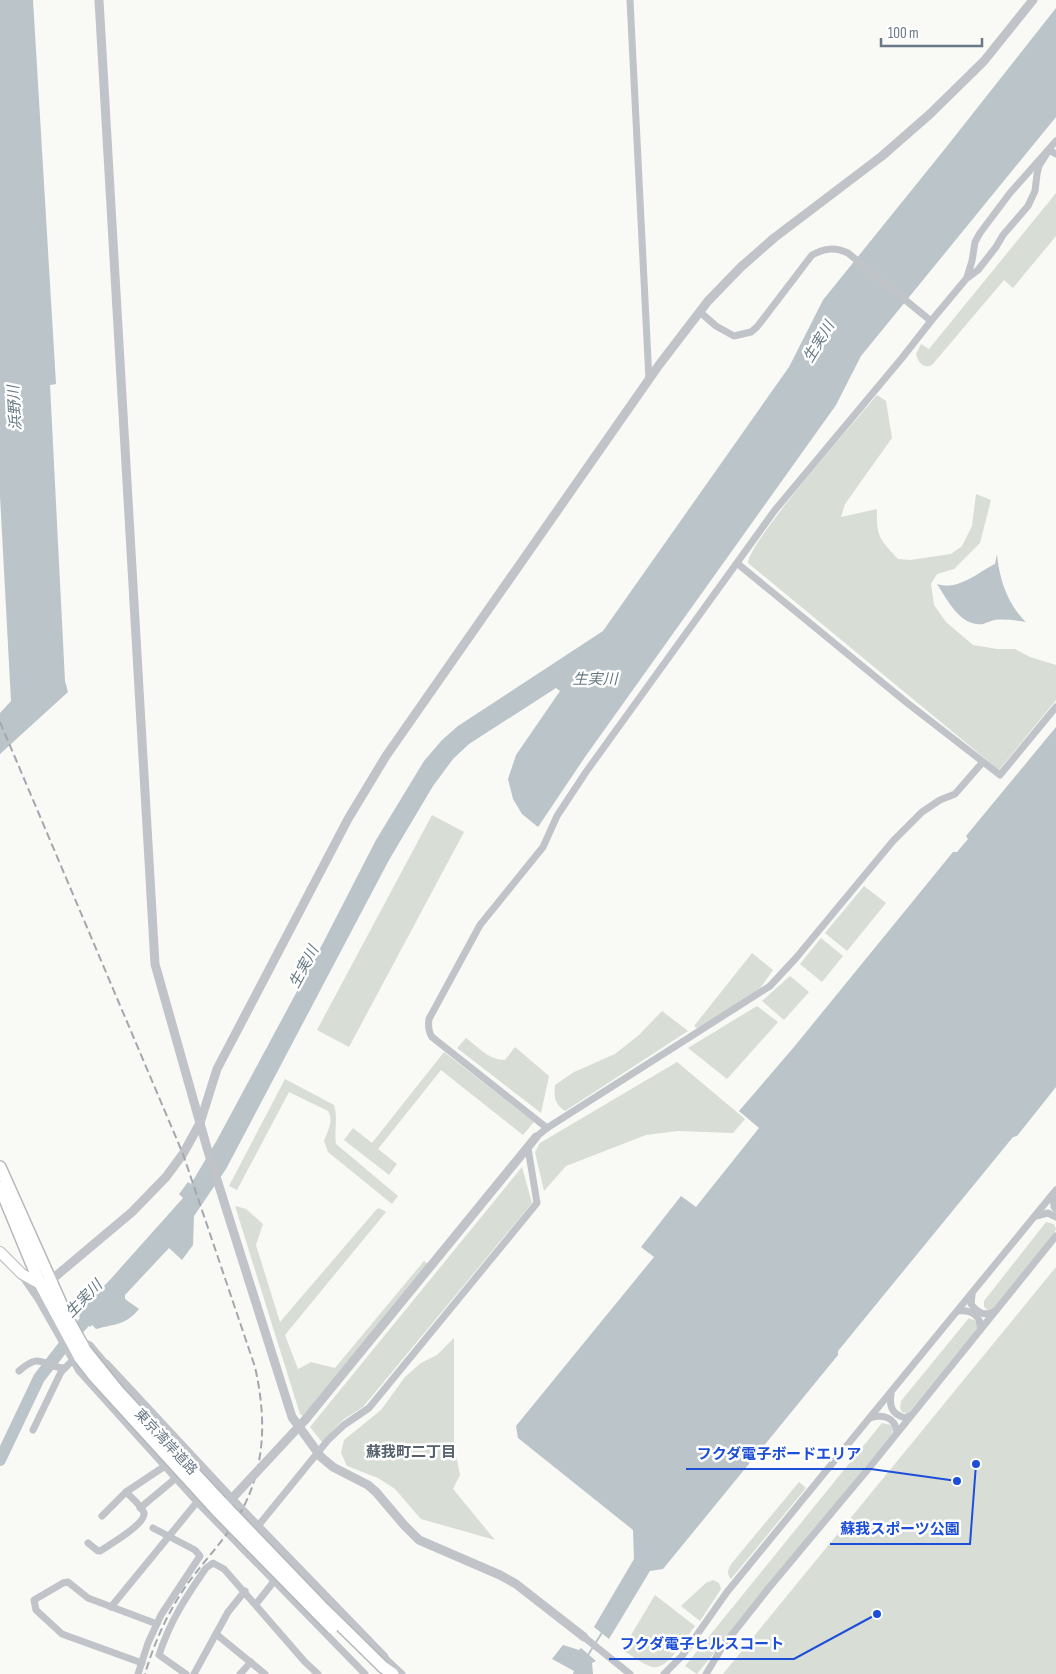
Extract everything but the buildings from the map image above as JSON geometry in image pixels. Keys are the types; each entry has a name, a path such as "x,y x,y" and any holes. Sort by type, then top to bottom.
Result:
{"highway":[{"name":"東京湾岸道路","path":"0,1167 59,1321 87,1368 358,1655 393,1674"},
{"name":"東京湾岸道路","path":"0,1187 45,1282"},
{"name":"東京湾岸道路","path":"59,1321 78,1340 118,1391 222,1509"}],"main road":[{"path":"0,1252 15,1268 28,1278 45,1282"}],"street":[{"path":"99,0 155,964 219,1188 292,1417 318,1454 334,1468 368,1485 419,1540 516,1584 630,1674"},
{"path":"630,0 649,380"},
{"path":"45,1282 132,1212 166,1177 183,1154 200,1123 217,1069 348,819 386,756 649,380 708,301 741,267 774,238 882,156 944,102 984,60 1033,0"},
{"path":"966,279 972,261 975,242 980,233 1015,187 1056,142"},
{"path":"1049,150 1056,154"},
{"path":"547,1128 432,1037 429,1033 429,1020 480,925 544,847 557,816 586,772 738,564 775,510 966,279 978,270 1032,199 1039,166 1049,150"},
{"path":"700,312 725,332 734,336 751,332 757,327 812,255 821,250 831,249 840,250 854,258 931,321"},
{"path":"738,564 982,763 1000,775 1056,707"},
{"path":"222,1509 306,1419 536,1137 547,1128 770,986 796,958 893,841 922,812 940,800 955,794 982,763"},
{"path":"258,1526 328,1440 344,1425 369,1408 537,1203 528,1148"},
{"path":"1054,1192 1054,1207 1056,1209"},
{"path":"664,1674 682,1656 727,1592 1054,1192"},
{"path":"1035,1216 1048,1213 1056,1217"},
{"path":"706,1674 723,1646 1053,1243 1056,1236"},
{"path":"15,1268 59,1321 71,1359 197,1502 365,1674"},
{"path":"973,1292 971,1304 974,1309 983,1314 996,1311"},
{"path":"958,1311 964,1310 979,1318 980,1330"},
{"path":"78,1340 90,1345 258,1526 381,1668 402,1674"},
{"path":"33,1430 54,1386 71,1359"},
{"path":"20,1371 35,1361 64,1368"},
{"path":"891,1392 890,1407 893,1412 905,1418 911,1415"},
{"path":"870,1418 877,1416 889,1418 894,1422 897,1432"},
{"path":"102,1516 126,1492 165,1466"},
{"path":"140,1508 176,1478"},
{"path":"88,1542 100,1551 140,1523 144,1516 143,1511 126,1492"},
{"path":"111,1607 197,1502"},
{"path":"138,1674 157,1624 168,1603 200,1556 195,1550 153,1528"},
{"path":"186,1674 159,1655 175,1614 206,1568 216,1563 224,1569 305,1662 318,1674"},
{"path":"256,1604 275,1580"},
{"path":"142,1663 62,1634 36,1610 34,1600 68,1582 88,1598 157,1624"},
{"path":"194,1674 228,1612 245,1592"},
{"path":"216,1634 265,1674"},
{"path":"240,1674 250,1662"}],"shaded area":[{"path":"1056,193 1056,236 1013,288 1004,280 932,365 926,366 921,364 916,354 921,344 929,349"},
{"path":"877,395 886,401 892,438 845,504 841,517 877,509 878,532 883,542 898,559 910,560 951,554 962,546 972,526 976,494 991,500 980,543 954,569 937,574 931,584 934,605 946,622 973,645 997,649 1015,649 1030,657 1056,665 1056,700 999,770 748,563 765,531 827,453"},
{"path":"432,815 464,832 349,1047 317,1030"},
{"path":"864,886 886,903 847,951 825,933"},
{"path":"821,938 843,956 822,982 800,964"},
{"path":"752,953 773,970 761,987 700,1030 694,1026"},
{"path":"790,976 809,992 784,1020 762,1001"},
{"path":"757,1006 778,1022 727,1079 688,1048"},
{"path":"662,1011 688,1031 565,1111 559,1105 555,1096 555,1085 574,1072 615,1054 639,1035"},
{"path":"466,1038 484,1052 499,1059 505,1060 515,1047 549,1076 541,1113 457,1048"},
{"path":"444,1052 534,1122 523,1135 441,1070 378,1149 397,1164 389,1175 344,1140 353,1128 372,1143"},
{"path":"677,1062 745,1119 733,1133 678,1131 646,1135 566,1166 544,1191 535,1152 540,1143"},
{"path":"285,1079 334,1105 336,1114 336,1144 398,1196 392,1204 328,1152 324,1141 330,1122 328,1111 289,1092 237,1190 229,1186"},
{"path":"522,1167 532,1203 363,1407 344,1419 322,1442 310,1427"},
{"path":"235,1206 246,1209 263,1224 256,1245 280,1322 376,1210 379,1208 386,1212 285,1335 298,1369 311,1362 335,1368 424,1261 428,1264 304,1417 300,1414"},
{"path":"1046,1222 1054,1224 1056,1229 1054,1234 993,1309 988,1310 984,1307 984,1301"},
{"path":"1056,1267 1056,1674 723,1674"},
{"path":"969,1318 976,1321 978,1325 975,1331 910,1411 902,1412 900,1408 901,1401"},
{"path":"454,1338 454,1445 460,1475 453,1489 495,1540 421,1519 395,1489 378,1478 347,1466 341,1453 344,1440 381,1410 405,1377 421,1363 437,1355"},
{"path":"882,1423 891,1425 892,1434 697,1674 685,1666"},
{"path":"799,1482 806,1488 731,1579 728,1575 729,1567"},
{"path":"713,1580 719,1583 721,1589 700,1621 681,1606 706,1583"},
{"path":"655,1595 695,1626 670,1659 658,1667 652,1667 640,1662 622,1650"}],"water":[{"name":"浜野川","path":"0,0 33,0 56,384 50,385 65,681 68,692 0,754 0,713 11,701 0,496"},
{"name":"生実川","path":"1056,8 1056,117 861,356 836,405 585,757 538,827 522,814 513,799 508,779 516,755 560,691 556,688 469,744 453,759 433,786 389,860 226,1169 194,1216 193,1245 182,1260 169,1248 125,1295 125,1299 139,1309 129,1318 120,1323 96,1329 92,1325 90,1327 79,1317 80,1315 77,1312 108,1282 183,1198 179,1194 188,1182 191,1184 217,1140 376,840 424,761 442,740 458,726 603,631 789,367 823,300"},
{"path":"997,554 1002,582 1009,600 1026,622 993,620 983,624 975,624 961,617 955,611 937,584 945,586 967,580 995,564"},
{"path":"1056,727 1056,1087 838,1351 838,1355 663,1569 650,1571 609,1639 594,1627 634,1559 633,1530 518,1438 516,1426 654,1257 641,1247 681,1196 696,1207 759,1128 739,1111 794,1047 953,852 957,852 968,839 966,836"},
{"path":"563,1645 579,1650 581,1648 596,1661 592,1663 593,1674 573,1674 574,1671 552,1659"}],"waterway":[{"name":"生実川","path":"0,1460 39,1378 70,1338 96,1309"},
{"path":"588,1655 603,1631"}],"railway":[{"path":"0,722 183,1154 255,1367 259,1385 262,1439 260,1457 251,1491 232,1527 176,1601 158,1636 145,1674"}],"place":[{"name":"蘇我スポーツ公園","path":"976,1464"},
{"name":"フクダ電子ボードエリア","path":"957,1481"},
{"name":"フクダ電子ヒルスコート","path":"877,1614"}],"district":[{"name":"蘇我町二丁目","path":"411,1452"}]}
